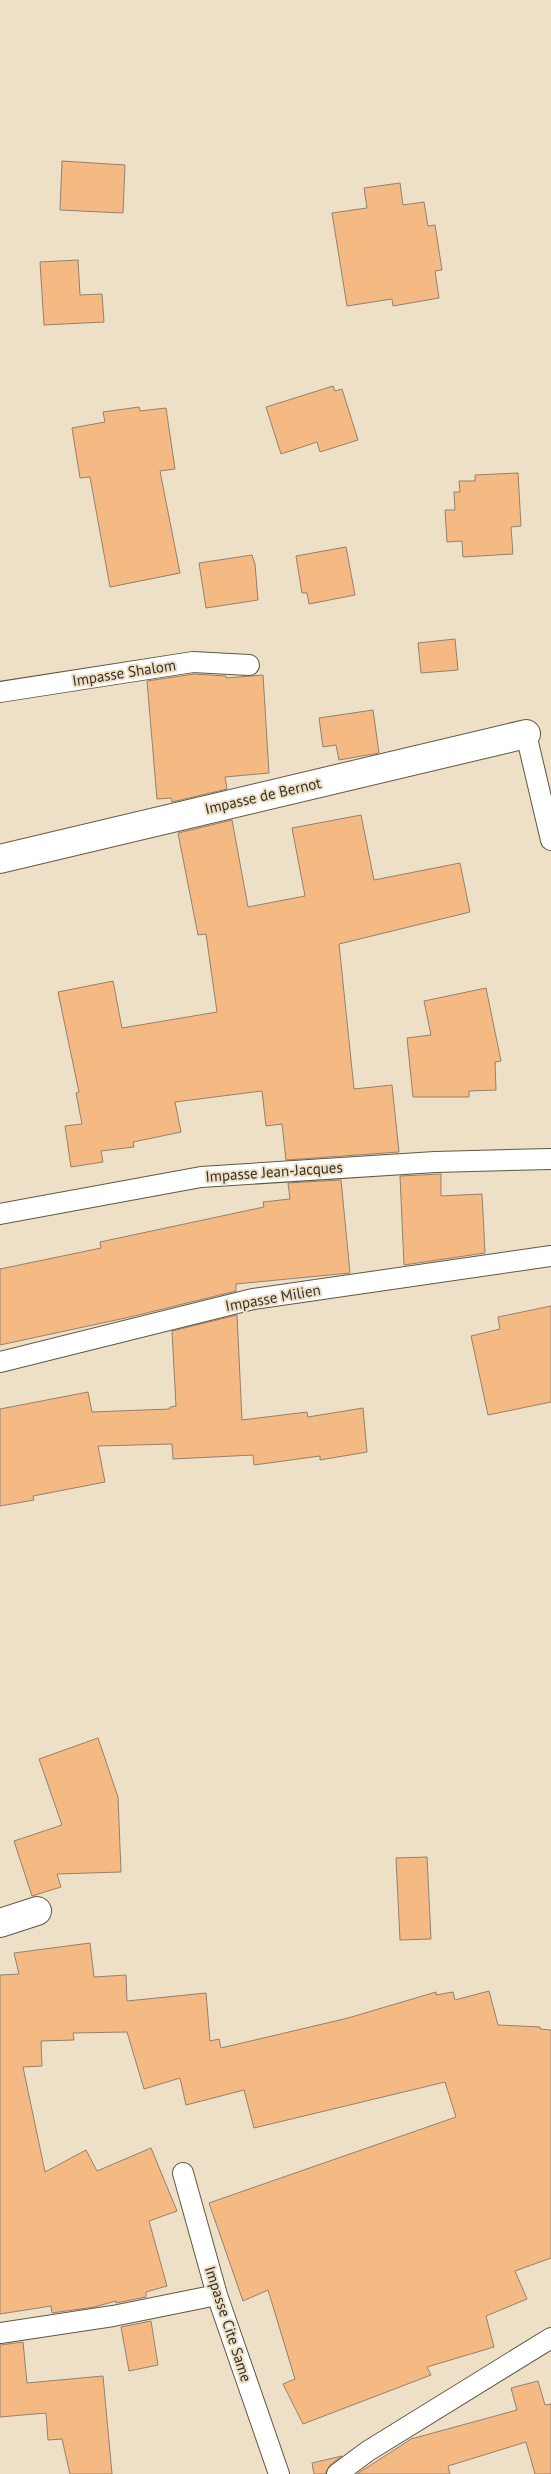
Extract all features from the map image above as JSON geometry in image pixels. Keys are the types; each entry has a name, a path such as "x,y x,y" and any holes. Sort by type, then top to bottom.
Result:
{"street":[{"name":"Impasse de Bernot","path":"0,858 526,734"},
{"path":"0,1923 37,1911"}],"lane":[{"name":"Impasse Shalom","path":"0,692 193,662 249,665"},
{"path":"526,734 551,840"},
{"name":"Impasse Jean-Jacques","path":"0,1214 202,1177 435,1162 551,1159"},
{"name":"Impasse Milien","path":"0,1362 253,1298 551,1256"},
{"name":"Impasse Cite Same","path":"183,2173 217,2295 278,2474"},
{"path":"0,2333 113,2316 217,2295"},
{"path":"337,2474 368,2451 551,2338"}],"building":[{"path":"62,161 125,165 123,213 60,210"},
{"path":"400,183 403,205 424,202 428,226 435,225 442,270 435,271 439,298 393,306 392,299 347,306 332,213 367,208 364,188"},
{"path":"78,260 80,295 102,294 104,322 44,325 40,262"},
{"path":"333,386 335,391 342,389 358,440 320,452 317,442 281,454 266,407"},
{"path":"139,407 140,411 166,408 175,469 160,471 180,573 110,587 90,477 80,478 72,428 105,422 103,412"},
{"path":"518,473 521,526 511,527 513,554 463,557 462,541 447,542 445,510 455,510 454,492 460,492 459,481 475,481 475,475"},
{"path":"346,547 355,595 309,604 307,593 302,593 296,556"},
{"path":"252,555 255,564 258,600 206,608 199,563"},
{"path":"455,639 458,670 421,673 418,643"},
{"path":"194,674 226,676 226,678 263,675 269,773 225,777 227,789 172,802 171,798 157,799 147,681"},
{"path":"373,710 379,753 339,760 336,745 323,747 319,718"},
{"path":"361,815 374,880 460,863 470,912 339,944 354,1089 392,1085 399,1152 286,1160 282,1124 266,1126 262,1091 175,1102 181,1132 133,1142 134,1147 101,1151 103,1162 71,1167 65,1126 82,1124 76,1093 79,1092 58,992 113,981 122,1028 217,1012 206,934 198,935 178,833 232,820 248,907 305,896 292,828"},
{"path":"486,988 501,1061 495,1062 496,1090 469,1091 469,1097 413,1097 407,1038 431,1035 424,1001"},
{"path":"441,1174 441,1196 482,1194 485,1253 404,1265 400,1176"},
{"path":"341,1180 350,1273 236,1284 236,1291 130,1317 0,1345 0,1269 101,1248 100,1242 264,1207 263,1202 290,1199 288,1183"},
{"path":"551,1306 551,1402 488,1415 471,1336 500,1329 498,1317"},
{"path":"237,1315 242,1420 307,1412 308,1417 363,1408 367,1452 320,1460 320,1456 254,1465 253,1455 173,1459 172,1444 98,1446 105,1482 33,1496 34,1500 0,1506 0,1409 88,1392 92,1412 170,1409 170,1407 176,1406 172,1331"},
{"path":"98,1738 118,1797 121,1872 57,1874 61,1887 32,1896 14,1841 62,1825 39,1759"},
{"path":"427,1857 431,1939 400,1940 396,1858"},
{"path":"90,1943 94,1977 126,1975 127,2001 206,1993 210,2041 219,2039 221,2048 348,2018 436,1992 436,1995 453,1992 455,2000 489,1991 498,2025 540,2027 540,2029 551,2030 551,2258 515,2271 527,2299 486,2316 494,2347 427,2367 431,2375 303,2424 283,2384 295,2379 268,2290 243,2301 209,2203 456,2117 445,2082 254,2128 244,2090 186,2105 180,2078 144,2089 127,2032 73,2033 74,2040 41,2041 42,2066 23,2067 45,2172 86,2150 97,2171 151,2148 177,2211 149,2221 167,2286 146,2292 146,2297 116,2303 116,2301 94,2307 52,2313 51,2306 0,2314 0,1975 19,1974 14,1953"},
{"path":"151,2321 158,2365 129,2371 121,2327"},
{"path":"23,2342 27,2383 103,2376 112,2474 70,2474 62,2439 48,2440 46,2413 0,2417 0,2345"},
{"path":"538,2381 545,2405 551,2404 551,2474 535,2474 526,2442 448,2466 450,2474 357,2474 411,2439 517,2410 511,2388"},
{"path":"342,2456 330,2465 325,2474 314,2474 312,2463"}]}
